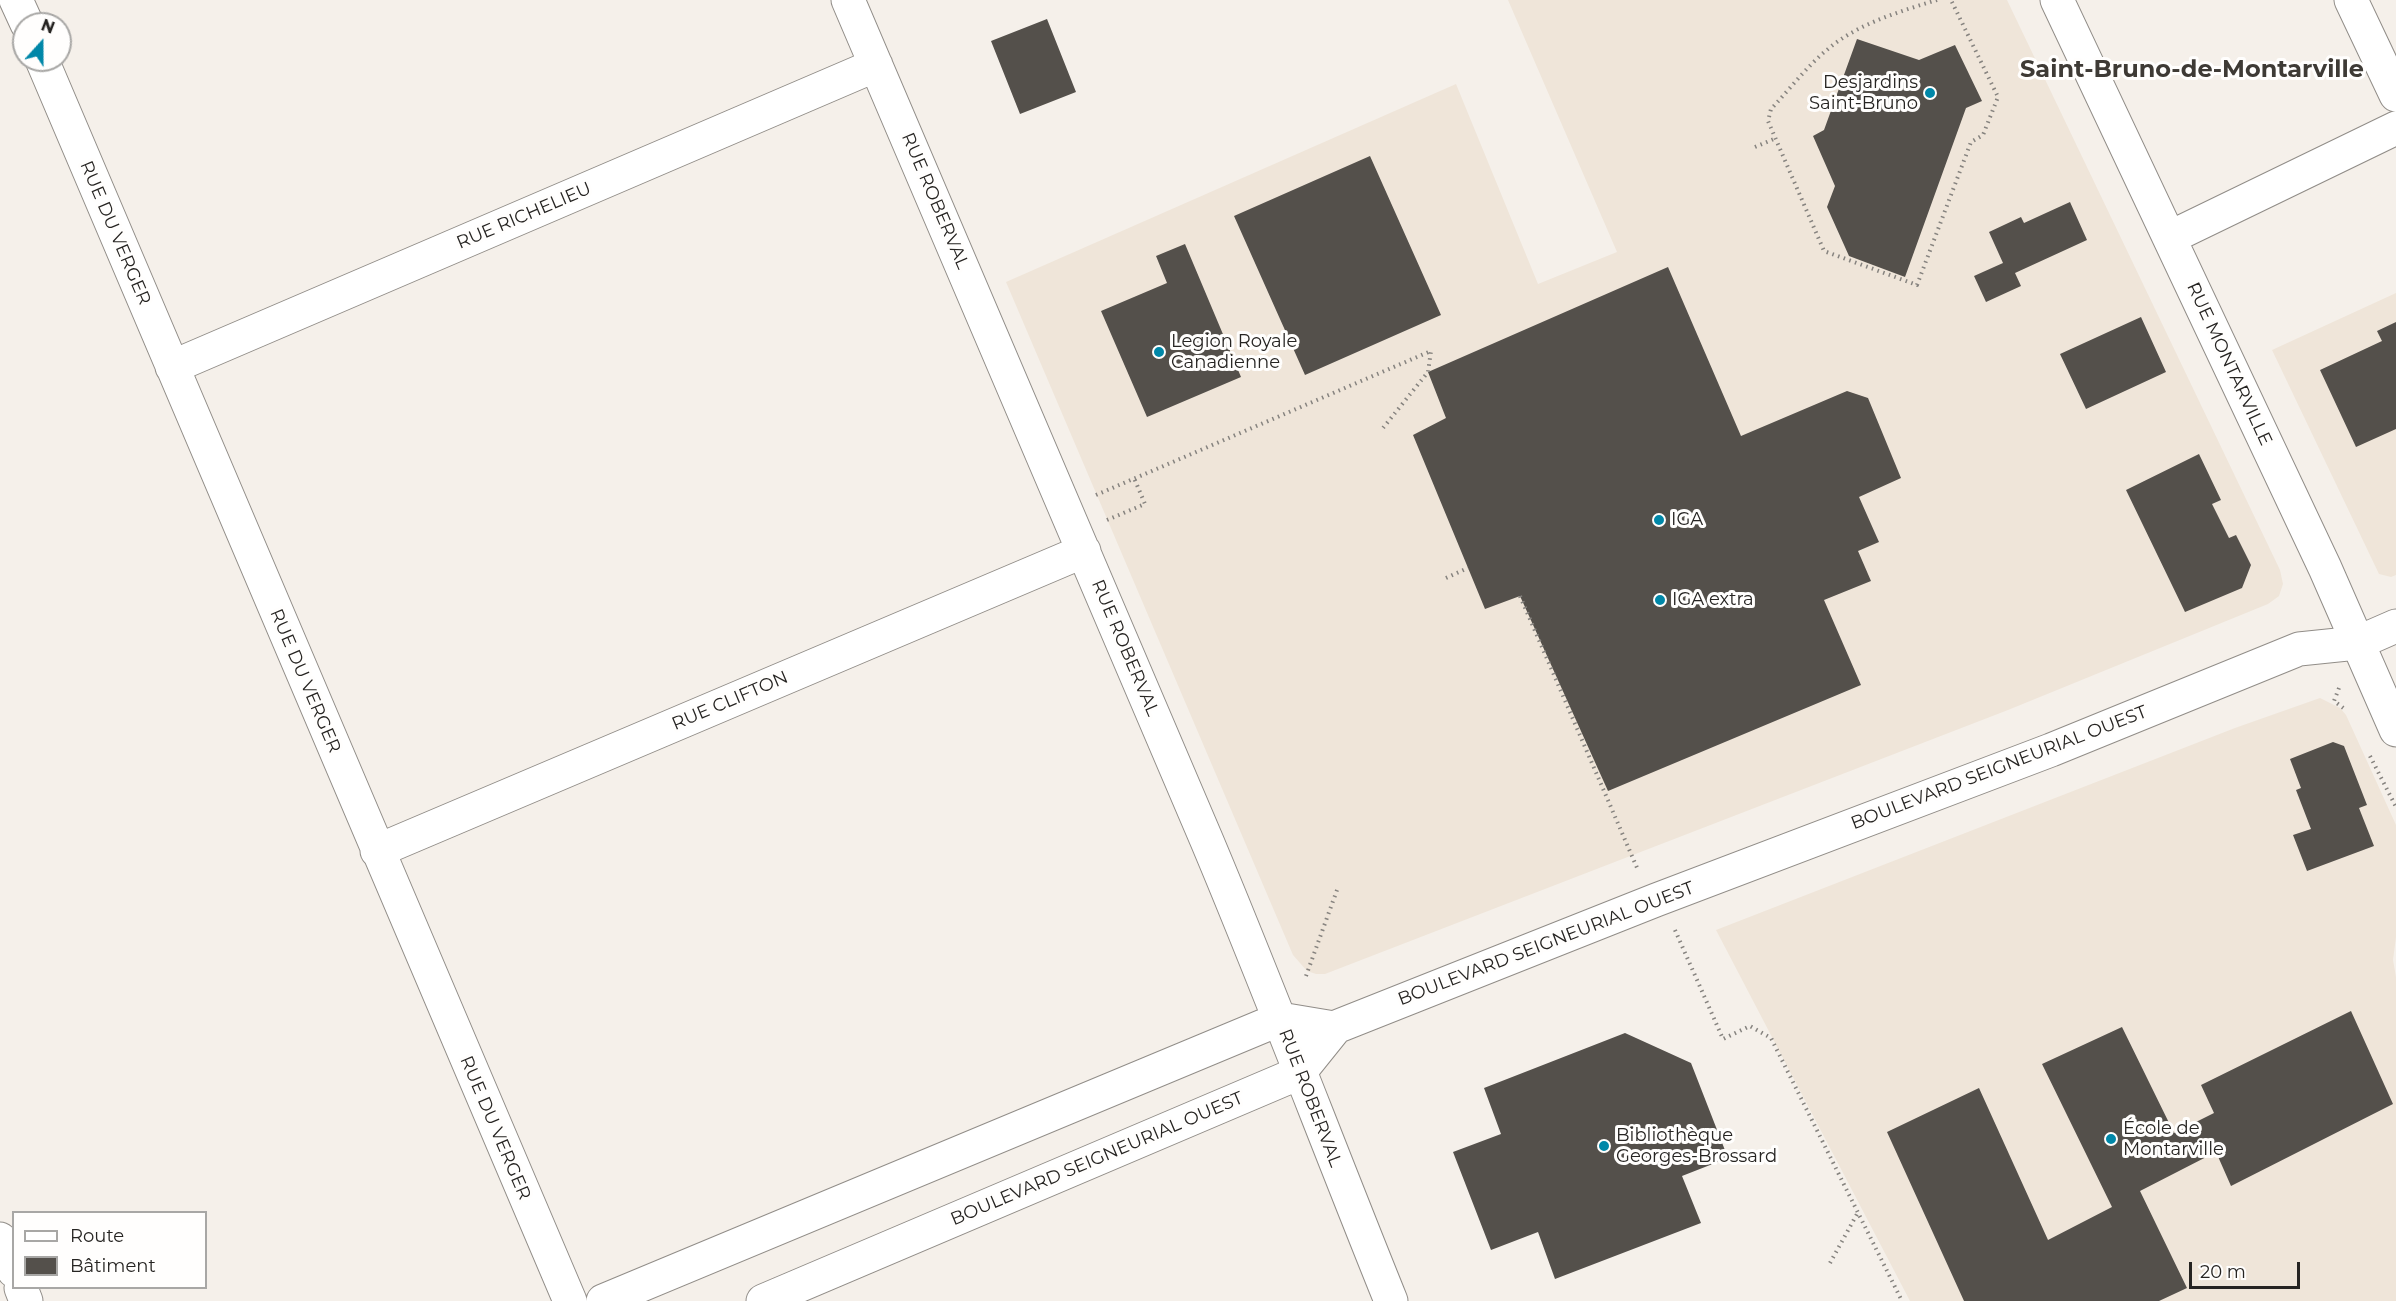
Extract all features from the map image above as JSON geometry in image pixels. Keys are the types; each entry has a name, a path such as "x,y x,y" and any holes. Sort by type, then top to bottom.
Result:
{"street":[{"name":"RUE ROBERVAL","path":"848,0 1084,551 1280,1019 1391,1301"},
{"name":"RUE MONTARVILLE","path":"2057,0 2171,237 2325,568 2396,730"},
{"path":"2350,0 2396,95"},
{"name":"RUE RICHELIEU","path":"172,367 876,65"},
{"name":"RUE DU VERGER","path":"47,72 570,1301"},
{"path":"2171,237 2396,128"},
{"name":"RUE CLIFTON","path":"377,851 1084,551"},
{"name":"BOULEVARD SEIGNEURIAL OUEST","path":"763,1301 1299,1072 1334,1028 1656,900 2051,750 2299,649 2357,643 2396,626"},
{"path":"603,1301 1280,1019 1334,1028"},
{"path":"0,1239 12,1266"}],"path":[{"path":"1937,0 1877,22 1827,49 1771,109 1768,121 1824,251 1917,285 1971,142 1983,135 1998,97 1952,0"},
{"path":"1755,147 1774,139"},
{"path":"1093,497 1431,351 1428,372 1383,428"},
{"path":"1103,522 1145,504 1134,478"},
{"path":"1446,578 1468,568"},
{"path":"1520,596 1630,855"},
{"path":"1306,976 1337,890"},
{"path":"1656,900 1682,940 1723,1039 1750,1026 1771,1038 1902,1301"},
{"path":"1830,1263 1857,1214"}],"shaded area":[{"path":"1508,0 2007,0 2280,570 2283,584 2279,596 2268,604 2008,710 1325,974 1316,974 1307,971 1293,955 1006,282 1456,84 1538,284 1617,252"},
{"path":"2396,293 2396,575 2391,577 2379,574 2272,350"},
{"name":"École de Montarville","path":"2320,698 2340,708 2346,715 2396,825 2396,937 2393,960 2396,977 2396,1301 1910,1301 1716,930 2235,728"}],"building":[{"path":"1047,19 1076,92 1020,114 991,41"},
{"path":"1857,39 1919,60 1955,45 1982,101 1966,108 1905,277 1849,256 1827,207 1835,186 1813,136 1824,130"},
{"path":"1370,156 1441,315 1305,375 1234,216"},
{"path":"2070,202 2087,240 2015,273 2021,286 1986,302 1974,276 2003,263 1989,232 2021,217 2024,223"},
{"path":"1185,244 1241,377 1147,417 1101,311 1167,283 1156,256"},
{"name":"IGA","path":"1668,267 1741,436 1847,391 1868,398 1901,478 1859,497 1879,542 1858,551 1871,581 1824,600 1861,685 1608,791 1520,596 1485,609 1413,435 1446,418 1428,372"},
{"path":"2141,317 2166,372 2086,409 2060,354"},
{"path":"2396,322 2396,429 2356,447 2320,370 2382,341 2377,331"},
{"path":"2199,454 2221,500 2212,504 2229,538 2236,535 2251,565 2242,588 2185,612 2126,490"},
{"path":"2333,742 2344,746 2367,805 2359,808 2374,846 2307,871 2293,835 2311,829 2296,790 2301,788 2290,759"},
{"path":"2351,1011 2393,1104 2231,1186 2216,1152 2140,1191 2187,1288 2159,1301 1964,1301 1887,1132 1979,1088 2048,1240 2112,1207 2042,1064 2122,1027 2174,1133 2214,1113 2201,1085"},
{"path":"1625,1033 1691,1063 1728,1158 1682,1176 1701,1223 1555,1279 1538,1232 1491,1250 1453,1152 1501,1134 1484,1088"}],"place":[{"name":"Desjardins Saint-Bruno","path":"1930,93"},
{"name":"Legion Royale Canadienne","path":"1159,352"},
{"name":"IGA","path":"1659,520"},
{"name":"IGA extra","path":"1660,600"},
{"name":"École de Montarville","path":"2111,1139"},
{"name":"Bibliothèque Georges-Brossard","path":"1604,1146"}],"district":[{"name":"Saint-Bruno-de-Montarville","path":"2192,70"}]}
